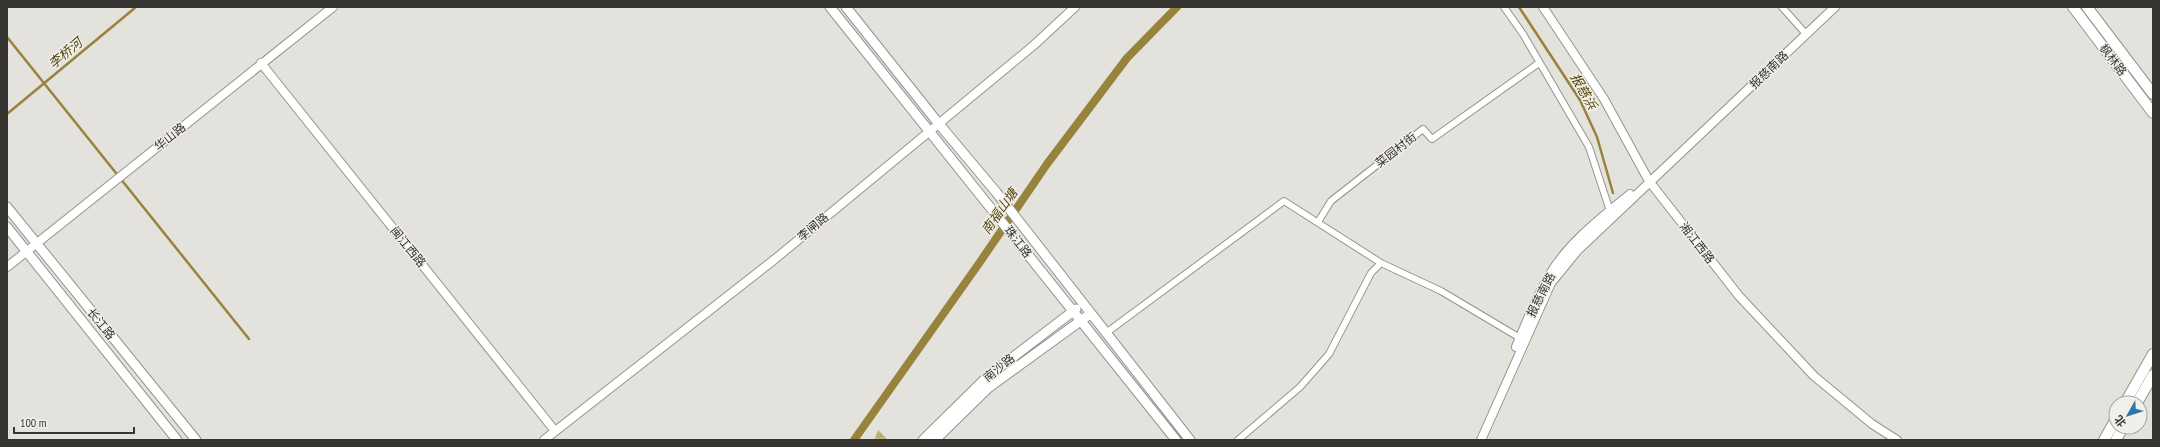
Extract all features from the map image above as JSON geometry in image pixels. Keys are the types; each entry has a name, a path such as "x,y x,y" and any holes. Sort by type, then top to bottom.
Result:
{"main road":[{"name":"珠江路","path":"830,7 986,200 1072,312 1176,440"},
{"name":"珠江路","path":"846,7 939,124 996,192 1082,305 1106,333 1190,440"},
{"name":"枫林路","path":"2073,7 2153,113"},
{"name":"枫林路","path":"2087,7 2153,94"},
{"name":"长江路","path":"7,207 196,440"},
{"name":"长江路","path":"7,227 177,440"},
{"name":"南沙路","path":"923,440 987,377 1082,305"},
{"name":"南沙路","path":"935,440 988,388 1090,314"},
{"path":"2130,395 2153,354"},
{"path":"2142,395 2153,375"}],"street":[{"name":"李闸路","path":"544,440 770,263 1034,45 1075,7"},
{"path":"1504,7 1523,34 1588,147 1610,211"},
{"name":"湘江西路","path":"1543,7 1604,99 1649,181 1739,296 1814,376 1872,424 1897,440"},
{"path":"1782,7 1806,34"},
{"name":"报慈南路","path":"1481,440 1551,283 1578,250 1649,181 1696,140 1835,7"},
{"name":"华山路","path":"7,267 327,9"},
{"name":"闽江西路","path":"261,63 555,431"},
{"name":"菜园村街","path":"1318,222 1331,201 1423,129 1432,139 1539,63"},
{"name":"报慈南路","path":"1475,440 1550,273 1572,246 1610,211 1639,187 1649,181"},
{"path":"1106,333 1284,201 1381,262 1441,291 1520,338"},
{"path":"1238,440 1300,387 1329,354 1371,273 1381,262"}],"green space":[{"path":"878,430 888,440 874,440"}],"waterway":[{"name":"李桥河","path":"7,114 136,7"},
{"name":"南福山塘","path":"854,440 980,262 1047,164 1127,58 1177,7"},
{"name":"报慈浜","path":"1519,7 1580,100 1597,137 1613,193"},
{"path":"7,37 249,339"}]}
